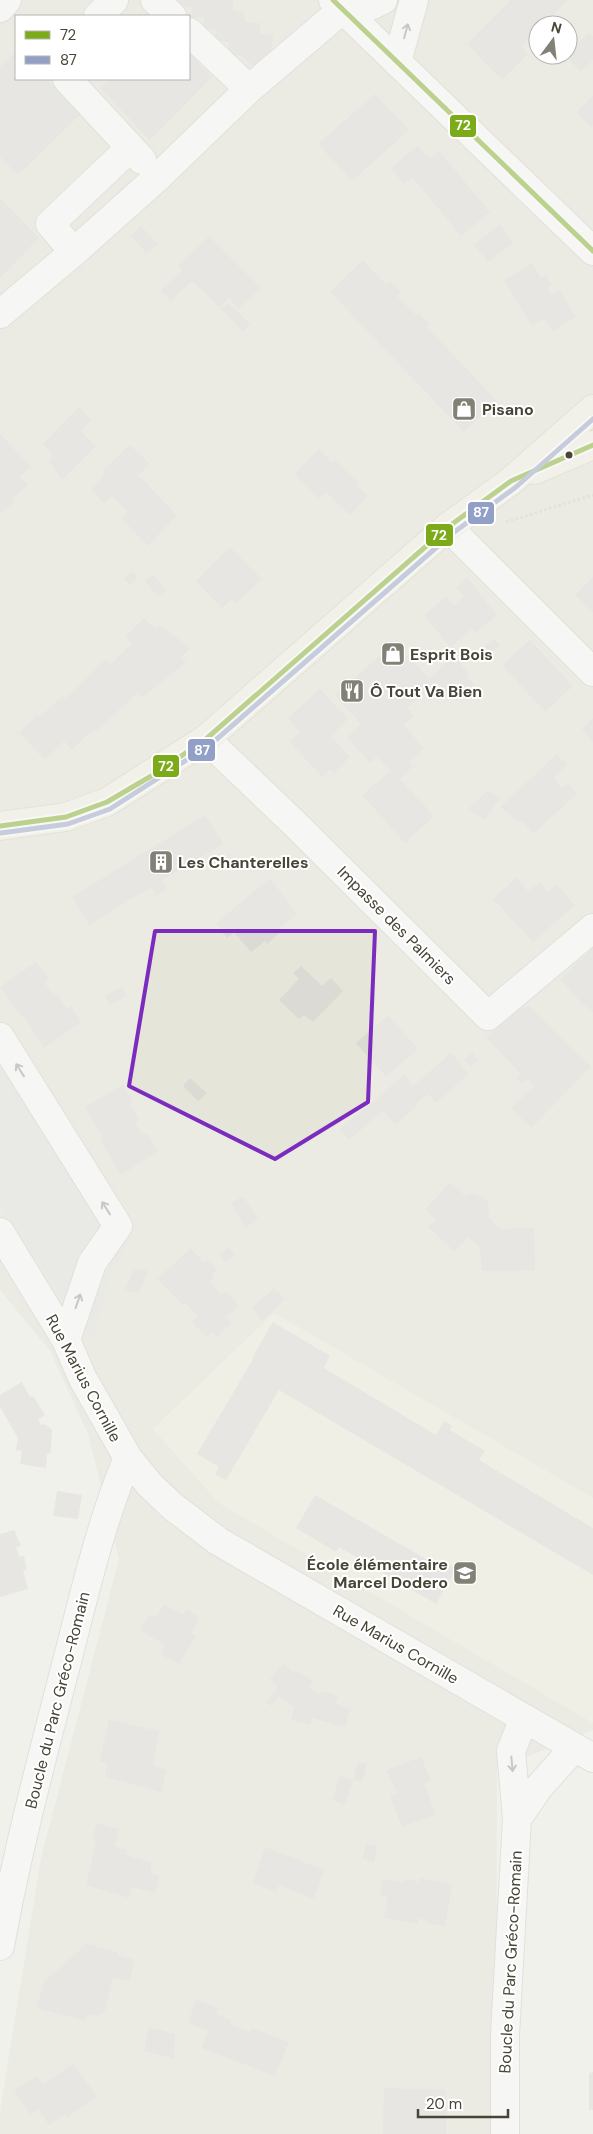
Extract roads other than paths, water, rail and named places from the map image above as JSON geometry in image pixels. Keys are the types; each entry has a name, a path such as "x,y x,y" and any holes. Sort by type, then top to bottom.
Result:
{"main road":[{"path":"0,826 66,817 107,802 206,739 448,527 511,481 593,409"},
{"path":"511,481 593,445"}],"street":[{"path":"0,8 7,0"},
{"path":"99,15 114,0"},
{"path":"155,0 171,15"},
{"path":"0,314 74,252 159,176 249,89 342,8 383,0"},
{"path":"397,62 414,0"},
{"path":"342,8 593,251"},
{"path":"190,33 249,89"},
{"path":"68,80 130,148 159,176"},
{"path":"74,252 50,224 130,148"},
{"path":"448,527 593,672"},
{"name":"Impasse des Palmiers","path":"206,739 295,824 488,1016 593,928"},
{"path":"0,1037 118,1226 92,1263 66,1340"},
{"name":"Rue Marius Cornille","path":"0,1232 66,1340 83,1379 128,1458 148,1484 172,1506 218,1541 583,1753"},
{"name":"Boucle du Parc Gréco-Romain","path":"0,1946 7,1904 68,1655 91,1568 128,1458"},
{"name":"Boucle du Parc Gréco-Romain","path":"505,2134 506,2035 517,1819 511,1751 524,1718"},
{"path":"517,1819 539,1787 583,1753"}],"place":[{"name":"Pisano","path":"464,409"},
{"name":"Esprit Bois","path":"393,654"},
{"name":"Ô Tout Va Bien","path":"352,691"},
{"name":"Les Chanterelles","path":"161,862"},
{"name":"École élémentaire Marcel Dodero","path":"465,1573"}]}
